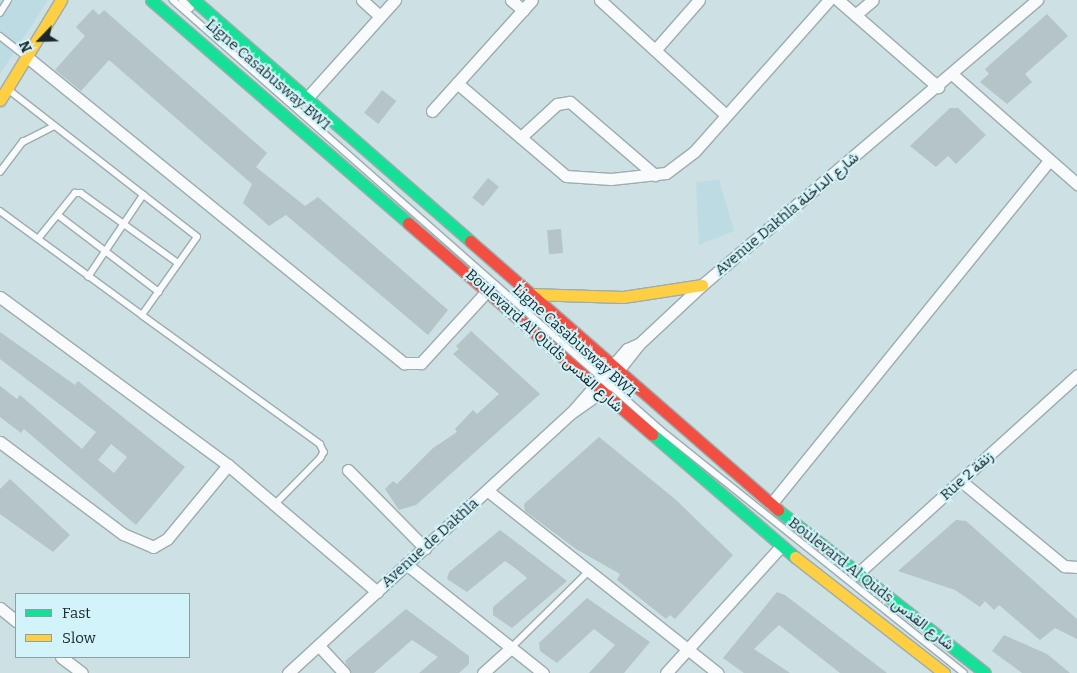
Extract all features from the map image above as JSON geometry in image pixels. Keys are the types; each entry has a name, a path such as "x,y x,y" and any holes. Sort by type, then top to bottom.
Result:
{"main road":[{"path":"0,100 61,0"},
{"name":"Boulevard Al Quds شارع القدس","path":"151,0 487,290 607,377 772,504 856,575 985,673"},
{"name":"Boulevard Al Quds شارع القدس","path":"194,0 529,294 607,377 781,546 944,673"},
{"path":"529,294 624,297 702,285"}],"street":[{"path":"362,0 380,16"},
{"path":"307,98 395,0"},
{"path":"511,0 523,10"},
{"path":"432,112 532,0"},
{"path":"600,0 656,49 725,114"},
{"path":"457,83 566,176 603,179 655,175 679,166 829,0"},
{"path":"838,0 938,87"},
{"path":"855,15 873,0"},
{"name":"Avenue Dakhla شارع الداخلة","path":"607,377 702,285 938,87 1036,0"},
{"path":"656,49 696,1"},
{"path":"27,57 404,363 421,363 487,290"},
{"path":"952,74 1077,184"},
{"path":"521,137 557,104 570,102 655,175"},
{"path":"772,504 1049,161"},
{"path":"0,297 228,465 377,592"},
{"name":"Rue 2 زنقة","path":"856,575 1077,375"},
{"name":"Avenue de Dakhla","path":"288,673 488,491 607,377"},
{"path":"0,442 123,534 152,547 167,539 228,465"},
{"path":"348,470 425,548"},
{"path":"961,481 1064,566 1077,567"},
{"path":"488,491 718,673"},
{"path":"666,673 781,546"},
{"path":"406,564 543,673"},
{"path":"0,608 15,620"},
{"path":"319,646 344,673"},
{"path":"483,673 511,648"},
{"path":"63,658 82,673"}],"lane":[{"path":"0,13 8,0"},
{"name":"Ligne Casabusway BW1","path":"173,0 810,554 964,673"},
{"name":"Ligne Casabusway BW1","path":"182,0 607,377 806,541 974,673"},
{"path":"0,36 27,57"},
{"path":"7,89 197,237 142,315"},
{"path":"0,172 23,142 54,126"},
{"path":"38,239 58,215 81,193 178,263"},
{"path":"88,277 143,195"},
{"path":"0,211 88,277 320,444 324,452 321,458 276,504"},
{"path":"58,215 159,292"},
{"path":"511,648 588,571"}],"shaded area":[{"path":"0,0 48,0 0,74"},
{"path":"719,180 734,231 699,245 696,182"}],"building":[{"path":"93,9 99,15 104,10 267,153 256,167 305,206 318,197 448,310 428,335 286,215 269,226 243,203 252,184 109,60 81,91 55,70 85,36 76,27"},
{"path":"1047,14 1068,36 1025,74 1032,82 1007,104 980,82 989,74 985,69"},
{"path":"382,90 396,101 378,124 364,113"},
{"path":"950,108 958,108 986,135 956,164 948,156 936,167 910,146"},
{"path":"488,178 499,187 483,206 472,197"},
{"path":"561,229 563,253 549,254 547,230"},
{"path":"471,331 540,394 416,505 399,510 385,489 393,481 397,484 433,448 457,432 455,429 473,410 477,414 499,394 453,354 459,349 456,346"},
{"path":"0,332 75,385 78,381 185,467 136,525 24,429 21,433 0,417 0,386 17,399 20,395 82,449 96,432 0,359","holes":["111,444 127,457 114,473 98,460"]},
{"path":"599,437 675,499 733,555 675,619 670,615 666,619 617,580 620,574 576,549 525,511 524,504"},
{"path":"10,479 70,535 53,552 0,514 0,489"},
{"path":"956,520 966,521 1077,619 1077,639 1055,628 1040,640 999,605 994,610 985,601 980,607 955,590 898,571"},
{"path":"500,530 567,581 512,628 493,615 493,607 527,578 515,568 505,561 467,592 447,579 449,572"},
{"path":"777,592 785,595 887,673 840,673 779,625 754,649 790,673 744,673 723,658"},
{"path":"587,598 650,642 624,673 589,673 615,645 594,629 557,663 540,651 539,643"},
{"path":"406,609 469,656 469,664 459,673 419,673 438,657 412,640 374,673 351,673 345,661"},
{"path":"1004,635 1047,654 1070,673 1022,673 992,651"}],"traffic: fast":[{"path":"151,0 408,223"},
{"path":"194,0 470,241"},
{"path":"652,434 795,557"},
{"path":"778,510 985,673"}],"traffic: slow":[{"path":"0,100 61,0"},
{"path":"529,294 623,297 702,285"},
{"path":"795,557 944,673"}],"traffic: jam":[{"path":"408,223 652,434"},
{"path":"470,241 778,510"}]}
